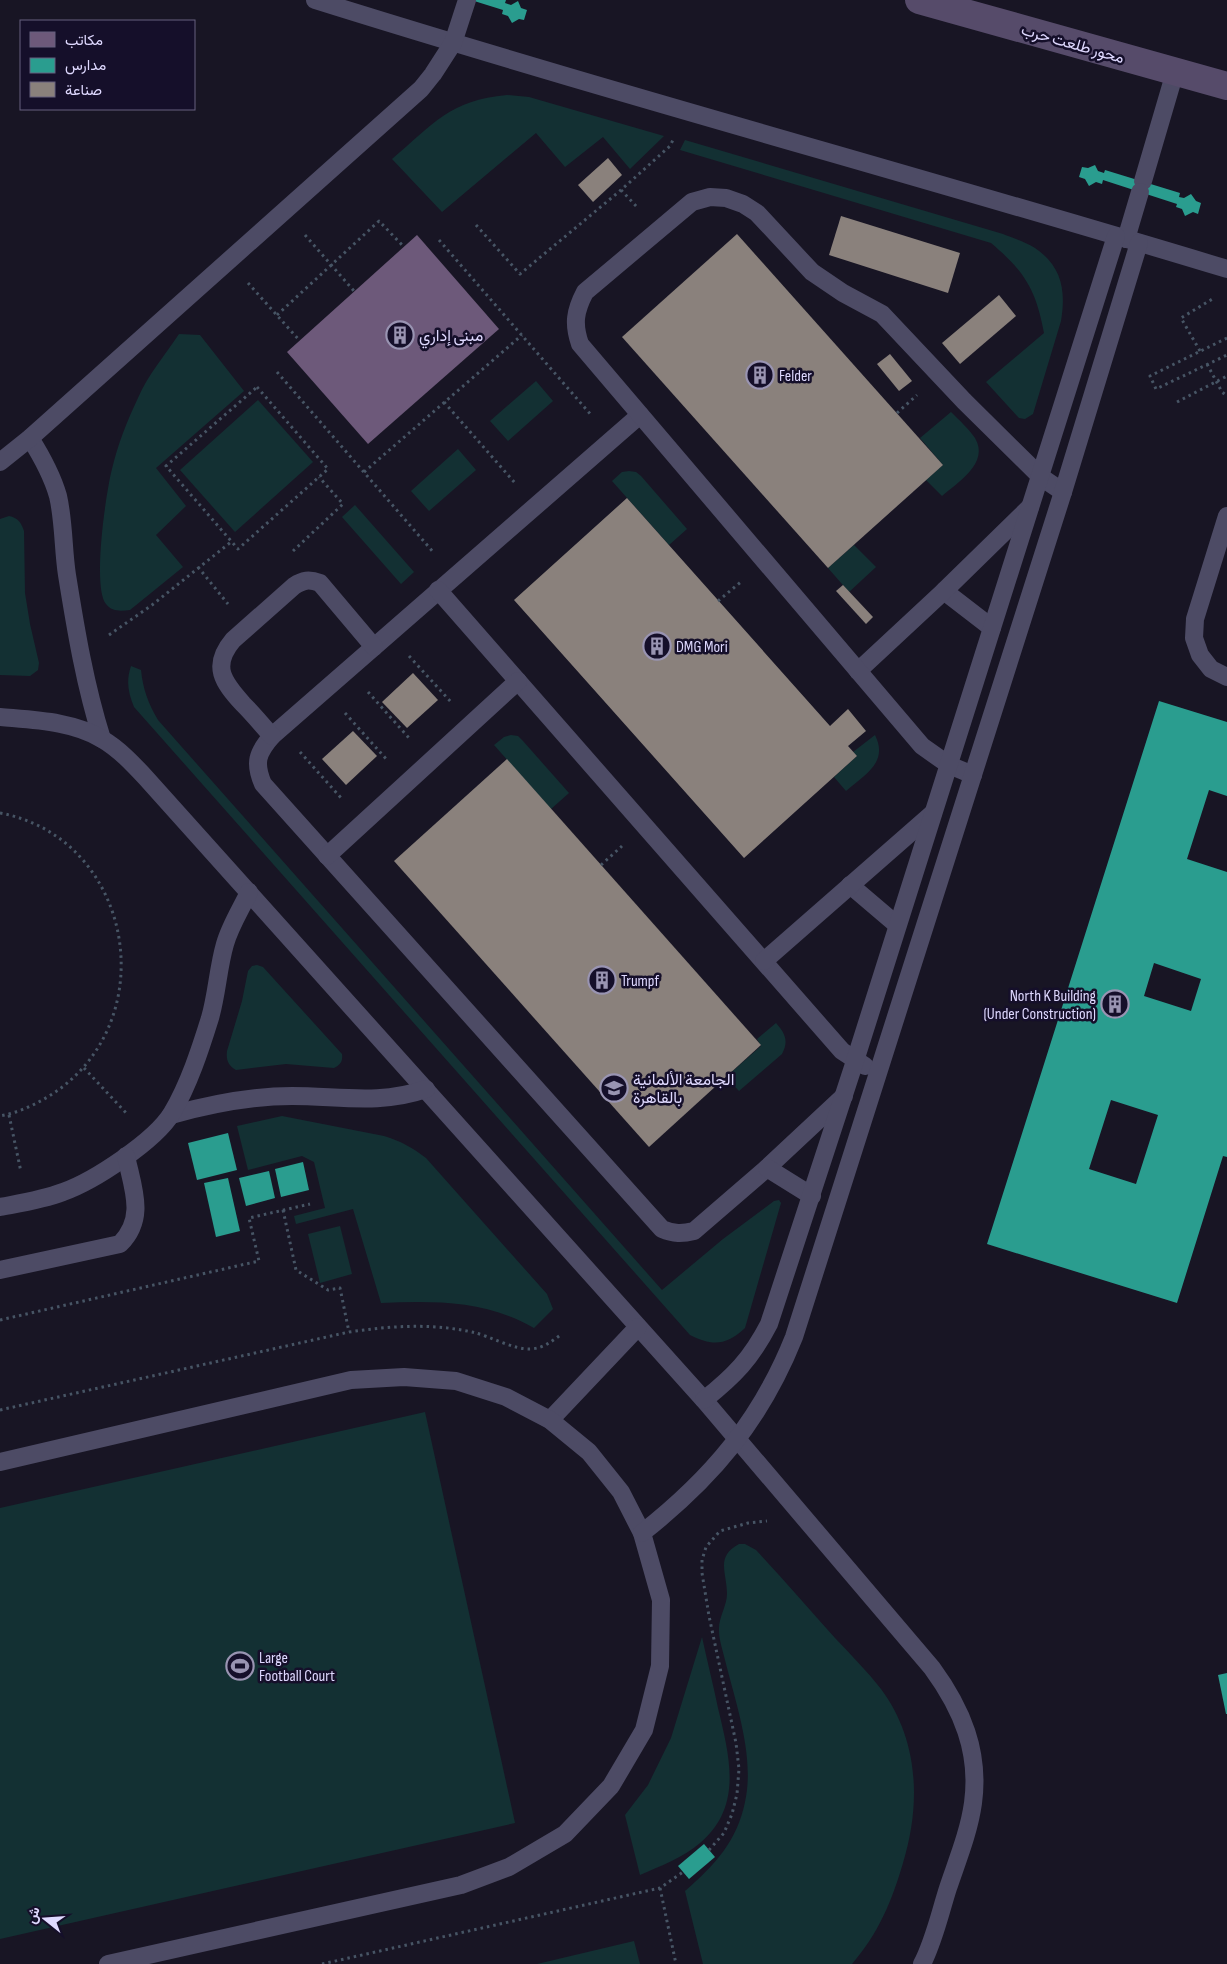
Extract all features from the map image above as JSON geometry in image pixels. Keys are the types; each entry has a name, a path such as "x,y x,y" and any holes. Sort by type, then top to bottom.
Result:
{"main road":[{"name":"محور طلعت حرب","path":"919,0 1227,86"}],"lane":[{"path":"315,0 453,43 1227,269"},
{"path":"0,462 30,438 421,89 453,43 467,0"},
{"path":"642,1534 694,1490 754,1418 768,1395 794,1337 1063,492 1141,186 1175,72"},
{"path":"973,774 949,765 922,746 580,344 576,331 575,317 578,304 584,292 692,202 710,197 726,198 743,204 756,213 812,272 843,293 882,314 964,401 1041,477 1063,492"},
{"path":"704,1400 743,1365 757,1347 769,1324 812,1196 1041,477 1127,239"},
{"path":"640,415 276,732 262,746 258,760 258,772 263,784 662,1230 673,1234 694,1232 767,1168 844,1096"},
{"path":"30,438 50,474 58,498 66,566 80,655 89,699 102,739"},
{"path":"858,670 944,591 1032,505"},
{"path":"1227,516 1195,619 1194,638 1200,655 1211,669 1227,677"},
{"path":"276,732 226,686 221,674 221,661 225,649 233,640 302,581 311,580 320,583 374,647"},
{"path":"438,590 842,1050 855,1061 878,1072"},
{"path":"944,591 992,628"},
{"path":"328,856 518,681"},
{"path":"0,717 52,723 78,729 102,739 126,758 146,778 704,1400 932,1668 949,1692 962,1718 970,1746 975,1775 973,1804 966,1832 922,1964"},
{"path":"764,961 933,813"},
{"path":"850,885 897,925"},
{"path":"0,1207 28,1202 63,1192 96,1176 150,1137 171,1114 186,1085 198,1055 210,1016 225,944 249,892"},
{"path":"171,1114 229,1100 291,1096 378,1099 406,1096 426,1089"},
{"path":"0,1270 120,1244 131,1230 136,1218 136,1205 126,1156"},
{"path":"767,1168 812,1196"},
{"path":"550,1420 638,1327"},
{"path":"0,1462 351,1380 404,1377 456,1381 506,1397 550,1420 589,1452 621,1492 642,1534 661,1600 660,1666 644,1730 611,1786 565,1834 509,1867 461,1885 108,1964"}],"path":[{"path":"476,225 520,274 621,190 670,146"},
{"path":"285,212 354,292"},
{"path":"277,315 379,221 404,247"},
{"path":"439,240 612,439"},
{"path":"227,261 300,340"},
{"path":"1200,351 1181,318 1218,296 1227,269"},
{"path":"364,472 522,335"},
{"path":"1227,338 1150,376 1156,389 1227,355"},
{"path":"1207,364 1216,382 1227,396"},
{"path":"277,372 455,576"},
{"path":"1177,402 1227,376"},
{"path":"257,387 328,469 238,548 232,542 166,466 257,387"},
{"path":"444,402 491,456"},
{"path":"302,581 283,560 343,504 319,477"},
{"path":"80,655 152,605 232,542"},
{"path":"198,567 218,592"},
{"path":"389,634 471,724"},
{"path":"348,670 430,762"},
{"path":"324,690 407,782"},
{"path":"276,732 364,823"},
{"path":"0,813 11,815 40,827 66,844 88,866 105,892 116,921 122,952 121,983 115,1014 102,1042 84,1068 50,1096 30,1107 0,1116"},
{"path":"84,1068 150,1137"},
{"path":"8,1115 28,1202"},
{"path":"0,1320 259,1261 249,1218 310,1204"},
{"path":"283,1210 296,1270 328,1290 340,1288 349,1332"},
{"path":"0,1410 349,1332 413,1325 452,1328 487,1335 529,1349 550,1343 562,1334"},
{"path":"709,1850 724,1833 732,1814 737,1794 739,1769 736,1743 709,1616 702,1573 702,1560 706,1547 720,1531 748,1523 778,1520 807,1522"},
{"path":"322,1964 660,1888 683,1872"},
{"path":"660,1888 676,1964"}],"green space":[{"path":"507,95 529,97 664,136 630,169 603,137 565,167 536,133 442,212 392,159 431,125 456,108 471,102"},
{"path":"685,140 1003,234 1028,244 1044,255 1051,263 1060,280 1063,299 1061,321 1033,414 1025,419 1019,418 986,382 1044,333 1037,304 1027,282 1012,263 991,243 680,150"},
{"path":"179,334 200,335 244,391 156,468 186,506 156,535 183,567 130,610 117,610 106,604 102,594 100,579 104,517 112,469 123,433 142,390"},
{"path":"536,381 553,401 508,441 490,421"},
{"path":"258,400 313,462 235,532 180,470"},
{"path":"951,412 975,438 979,447 978,456 970,472 942,496 926,480 943,465 920,438"},
{"path":"458,449 476,470 429,511 411,491"},
{"path":"622,472 636,472 641,476 687,529 669,545 612,481"},
{"path":"355,505 414,572 401,584 342,517"},
{"path":"9,516 19,521 24,531 25,593 39,663 38,670 30,676 0,675 0,519"},
{"path":"854,545 876,567 849,592 828,568"},
{"path":"131,666 141,670 146,696 158,720 662,1290 723,1239 774,1201 779,1200 781,1203 745,1328 731,1338 719,1342 705,1341 690,1335 134,707 128,686"},
{"path":"875,735 879,745 877,761 867,774 846,791 834,777 857,756 853,752"},
{"path":"518,736 523,741 569,793 551,809 494,745 504,737"},
{"path":"252,966 263,967 342,1054 341,1063 338,1066 334,1068 286,1064 236,1070 229,1064 227,1051 242,1001 248,971"},
{"path":"776,1023 782,1030 786,1041 782,1054 739,1091 726,1077 761,1046 757,1039"},
{"path":"282,1116 384,1136 421,1154 547,1294 553,1309 534,1328 516,1319 478,1307 421,1302 381,1303 353,1209 296,1224 294,1216 325,1208 314,1162 302,1156 248,1170 237,1126"},
{"path":"340,1226 352,1274 320,1283 308,1234"},
{"name":"Large Football Court","path":"425,1412 515,1823 0,1939 0,1508"},
{"path":"739,1544 745,1544 756,1550 876,1682 894,1709 903,1729 909,1751 914,1795 909,1841 894,1891 877,1929 852,1964 703,1964 685,1891 715,1862 730,1840 741,1816 747,1785 748,1767 743,1731 719,1631 727,1594 725,1560 727,1554"},
{"path":"702,1637 729,1762 728,1796 723,1813 714,1829 700,1843 679,1857 640,1875 625,1815 648,1785 671,1738"},
{"path":"634,1941 640,1964 537,1964"}],"building: مكاتب":[{"name":"مبنى إداري","path":"417,235 499,329 368,444 287,352"}],"building: مدارس":[{"path":"471,0 506,0 505,3 511,5 518,1 521,8 527,10 524,20 519,19 512,23 508,16 502,14 503,10"},
{"path":"1095,165 1098,171 1104,173 1105,170 1180,193 1179,197 1184,198 1191,194 1196,201 1201,203 1198,214 1193,212 1185,216 1182,209 1176,207 1177,204 1103,180 1102,184 1096,182 1089,186 1085,179 1079,177 1082,167 1088,168"},
{"name":"North K Building (Under Construction)","path":"1159,701 1227,722 1227,796 1209,790 1187,859 1227,872 1227,1157 1223,1156 1177,1303 987,1244","holes":["1154,963 1201,979 1191,1011 1144,996","1111,1100 1158,1115 1136,1184 1089,1169"]},
{"path":"228,1133 237,1170 197,1180 188,1143"},
{"path":"303,1162 309,1190 281,1197 275,1169"},
{"path":"269,1171 275,1198 246,1206 239,1178"},
{"path":"228,1178 240,1231 216,1237 204,1183"},
{"path":"1227,1673 1227,1714 1226,1714 1218,1675"},
{"path":"704,1844 715,1857 689,1879 678,1866"}],"building: صناعة":[{"path":"608,158 622,175 593,202 578,185"},
{"path":"841,216 960,253 948,293 829,255"},
{"name":"Felder","path":"737,234 943,465 828,568 622,337"},
{"path":"999,295 1016,316 960,364 942,343"},
{"path":"890,354 912,381 899,391 877,364"},
{"name":"DMG Mori","path":"627,498 830,726 848,709 866,731 848,746 857,756 744,858 514,600"},
{"path":"843,585 873,617 866,624 836,591"},
{"path":"413,673 438,700 407,728 382,702"},
{"path":"353,731 377,756 346,785 322,759"},
{"name":"Trumpf","path":"507,759 761,1045 649,1147 394,861"}],"place":[{"name":"مبنى إداري","path":"400,335"},
{"name":"Felder","path":"760,375"},
{"name":"DMG Mori","path":"657,646"},
{"name":"Trumpf","path":"602,980"},
{"name":"North K Building (Under Construction)","path":"1115,1004"},
{"name":"الجامعة الألمانية بالقاهرة","path":"614,1088"},
{"name":"Large Football Court","path":"240,1666"}]}
